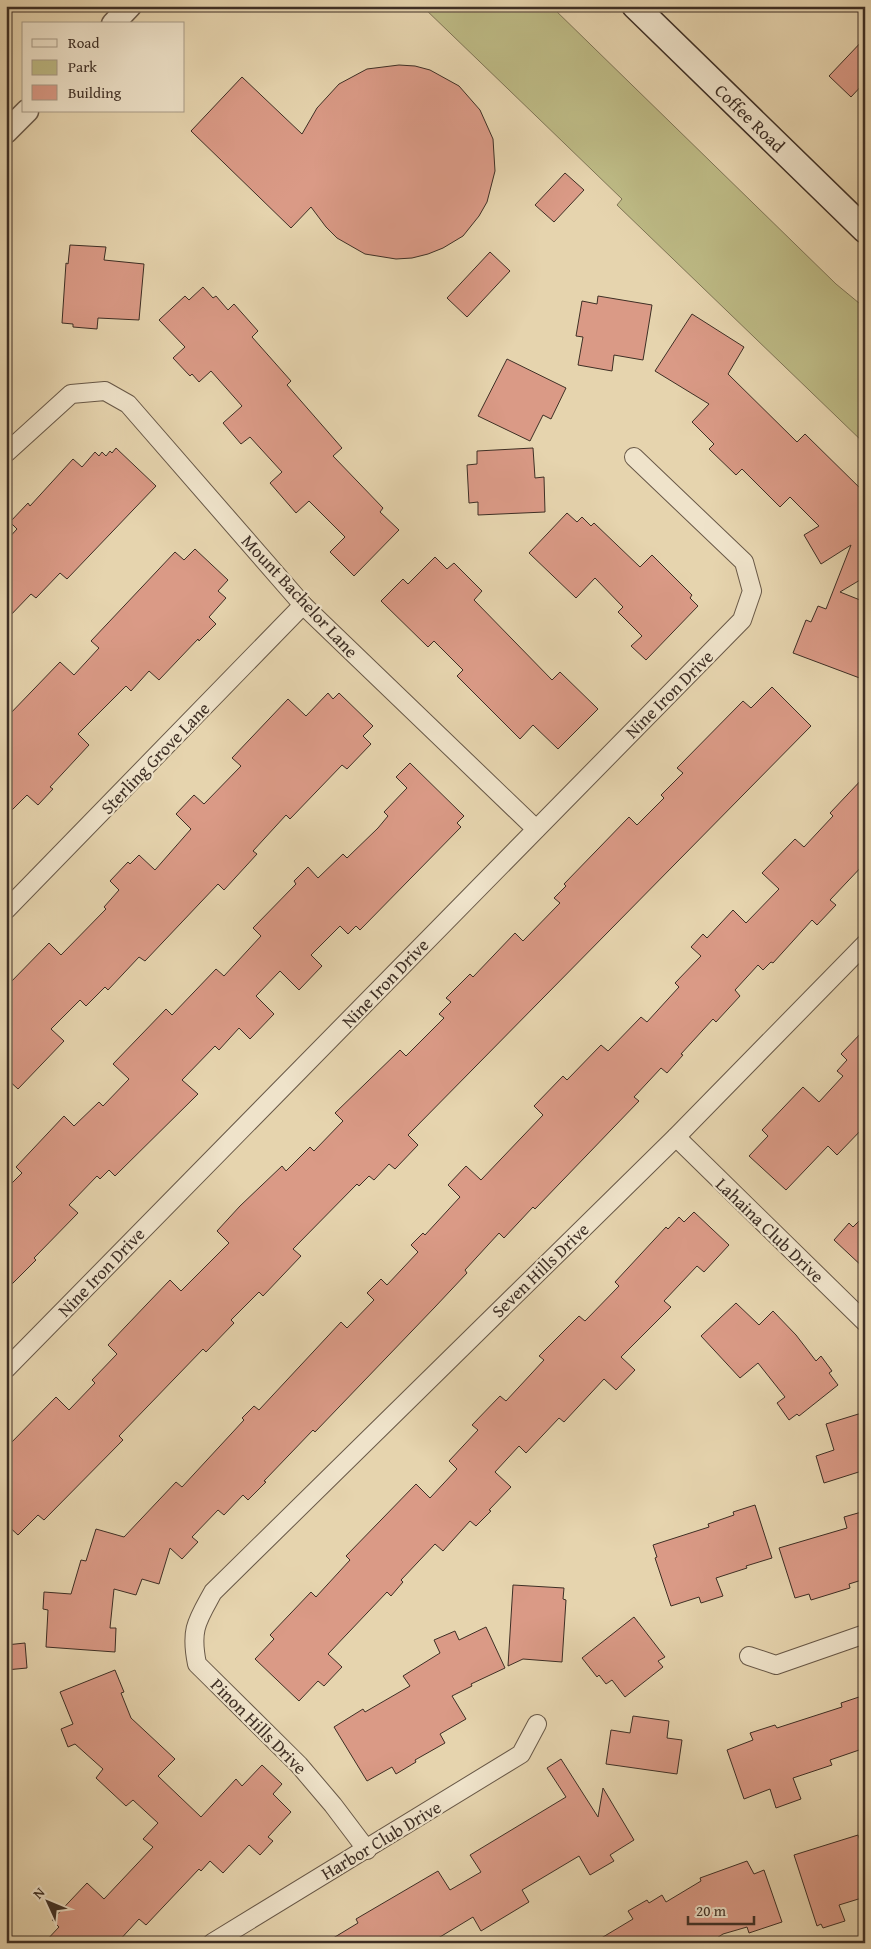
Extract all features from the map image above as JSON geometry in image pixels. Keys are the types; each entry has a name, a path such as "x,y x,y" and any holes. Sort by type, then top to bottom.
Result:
{"main road":[{"name":"Coffee Road","path":"635,6 865,230"}],"street":[{"path":"115,22 130,6"},
{"path":"6,132 26,112"},
{"name":"Mount Bachelor Lane","path":"6,453 71,394 105,390 128,404 303,606 536,829"},
{"name":"Nine Iron Drive","path":"6,1369 742,620 752,590 744,562 634,457"},
{"name":"Sterling Grove Lane","path":"6,910 303,606"},
{"name":"Seven Hills Drive","path":"213,1592 676,1137 865,944"},
{"name":"Lahaina Club Drive","path":"676,1137 865,1322"},
{"name":"Pinon Hills Drive","path":"213,1592 195,1624 193,1646 196,1664 299,1765 333,1805 367,1850"},
{"path":"750,1656 776,1665 865,1634"},
{"name":"Harbor Club Drive","path":"212,1943 367,1850 521,1754 537,1724"}],"green space":[{"path":"422,6 551,6 836,284 865,308 865,444 617,205 622,199"}],"building":[{"path":"865,38 865,82 851,97 829,76"},
{"path":"399,65 415,66 430,70 459,86 480,110 493,139 495,171 487,202 479,216 463,236 443,248 428,254 396,259 365,254 337,238 311,207 291,228 191,131 242,77 302,134 317,108 339,84 367,69"},
{"path":"565,173 584,190 554,222 535,205"},
{"path":"70,245 106,247 104,260 144,264 139,320 98,318 97,329 73,327 73,324 62,323 66,263 68,264"},
{"path":"490,252 510,271 467,317 447,298"},
{"path":"203,287 213,298 216,296 228,310 234,304 258,331 252,337 291,381 287,385 342,448 333,456 383,508 380,512 399,530 354,576 330,552 345,537 309,501 296,513 270,483 282,472 250,437 241,444 223,423 242,406 211,371 199,382 192,374 190,376 173,358 185,347 159,320 185,296 189,300"},
{"path":"598,296 652,305 643,360 614,355 612,371 578,365 583,337 576,336 582,301 597,304"},
{"path":"692,314 744,347 728,374 797,442 805,434 865,493 865,577 840,592 865,602 865,680 793,653 806,620 811,622 818,606 826,609 851,545 821,564 804,535 819,526 790,497 780,507 742,469 736,475 709,449 714,444 692,422 709,404 655,371"},
{"path":"507,359 566,388 551,419 543,415 530,441 478,416"},
{"path":"116,448 156,486 67,579 60,573 36,598 31,594 6,620 6,541 17,529 10,522 28,503 30,506 73,459 82,467 95,452 99,456 102,452 106,456"},
{"path":"533,448 535,478 544,477 545,512 478,515 478,502 469,503 467,465 477,464 477,451"},
{"path":"567,513 577,522 582,517 591,526 594,523 640,567 652,555 692,595 690,598 698,606 646,660 631,646 642,636 618,612 623,607 595,578 576,598 529,553"},
{"path":"195,549 228,580 218,591 226,598 209,617 216,624 199,641 198,639 159,680 149,671 131,691 126,686 78,734 89,745 50,787 53,789 38,805 27,795 6,816 6,718 60,662 74,675 99,648 91,641 175,552 184,560"},
{"path":"435,557 447,569 454,563 482,591 474,600 552,680 560,672 598,709 558,749 533,725 520,739 457,676 463,670 434,641 428,647 381,601 403,579 408,584"},
{"path":"772,687 811,726 408,1135 418,1145 395,1169 389,1164 374,1180 369,1176 359,1186 357,1184 293,1249 301,1256 263,1296 259,1292 231,1320 234,1323 206,1352 203,1349 119,1436 123,1440 44,1520 38,1515 18,1535 6,1524 6,1448 56,1397 69,1410 95,1383 92,1380 117,1354 108,1345 147,1304 170,1280 181,1291 229,1243 217,1231 240,1206 282,1166 286,1171 310,1147 314,1151 343,1121 335,1113 400,1050 406,1056 444,1018 439,1014 451,1002 446,998 470,974 473,977 515,933 523,941 560,903 554,898 566,886 564,884 629,817 637,825 664,798 661,795 683,773 677,768 743,701 751,708"},
{"path":"328,693 333,699 339,693 373,726 363,736 371,744 347,769 342,765 290,819 286,815 253,851 257,854 224,890 218,884 145,961 139,957 108,990 105,987 86,1006 80,1000 51,1029 64,1041 18,1089 6,1078 6,987 49,943 61,955 106,909 104,907 119,890 110,881 128,862 130,864 139,855 155,870 191,829 176,814 194,795 204,804 241,766 232,758 288,699 306,716"},
{"path":"410,763 464,816 457,823 461,827 360,930 356,926 348,934 340,926 311,955 322,966 299,990 280,971 256,996 274,1014 250,1039 239,1028 219,1050 215,1046 182,1080 198,1094 115,1176 109,1170 100,1179 97,1176 69,1205 78,1213 6,1290 6,1189 22,1173 16,1167 64,1116 74,1126 99,1102 103,1106 129,1079 113,1064 166,1009 172,1015 216,969 224,976 261,936 253,928 296,884 294,881 308,867 318,878 343,854 347,858 378,828 388,816 384,812 407,788 396,777"},
{"path":"865,776 865,863 830,900 836,905 817,925 812,920 773,963 771,962 763,970 758,965 735,990 740,996 716,1022 713,1019 681,1054 683,1055 667,1073 661,1068 634,1097 639,1101 535,1209 533,1207 504,1238 499,1233 465,1270 467,1273 315,1432 313,1430 248,1500 243,1495 224,1515 218,1510 192,1537 198,1542 182,1559 170,1548 159,1584 142,1579 136,1595 114,1589 110,1628 116,1628 115,1652 46,1647 48,1610 43,1609 44,1592 71,1594 81,1560 86,1561 96,1529 124,1537 176,1482 182,1487 244,1420 242,1418 254,1406 259,1410 341,1322 347,1328 374,1300 367,1293 381,1279 387,1285 418,1252 411,1245 423,1233 425,1235 460,1197 448,1185 466,1166 481,1180 543,1115 534,1106 563,1076 567,1080 601,1045 608,1051 641,1017 647,1022 679,987 675,983 701,956 691,947 703,934 707,938 733,910 746,923 779,889 762,873 795,839 804,847 833,816 830,813"},
{"path":"865,1029 865,1126 837,1155 828,1146 786,1190 749,1156 768,1136 762,1130 803,1087 819,1102 843,1076 837,1071 847,1060 841,1054"},
{"path":"694,1212 729,1245 704,1272 697,1266 664,1301 671,1307 621,1357 635,1370 616,1390 604,1379 564,1422 559,1418 526,1453 519,1446 495,1472 511,1487 489,1510 491,1511 476,1526 470,1521 443,1551 435,1544 401,1580 403,1582 391,1596 387,1592 328,1654 342,1667 324,1686 318,1681 299,1701 255,1659 274,1639 270,1635 311,1592 316,1597 350,1560 346,1556 416,1484 430,1498 457,1469 449,1461 478,1430 472,1425 500,1396 506,1401 544,1360 539,1356 579,1316 585,1321 619,1286 615,1282 666,1227 668,1229 679,1217 684,1222"},
{"path":"865,1215 865,1269 834,1240 849,1223 853,1227"},
{"path":"736,1303 759,1325 773,1311 796,1335 816,1361 821,1356 832,1371 829,1373 838,1385 799,1416 797,1414 789,1420 777,1403 785,1397 758,1363 740,1378 701,1336"},
{"path":"865,1412 865,1470 824,1483 816,1456 834,1450 826,1424"},
{"path":"755,1505 772,1558 716,1578 723,1596 701,1603 699,1597 671,1606 655,1558 657,1557 653,1545 709,1527 708,1524 734,1515 733,1512"},
{"path":"865,1511 865,1579 849,1584 850,1588 811,1600 809,1594 795,1598 779,1548 847,1528 844,1517"},
{"path":"513,1585 564,1588 563,1599 566,1600 562,1662 523,1659 508,1666"},
{"path":"634,1617 665,1657 658,1661 663,1667 625,1697 612,1680 606,1684 599,1675 597,1677 582,1658"},
{"path":"486,1627 505,1668 471,1684 472,1686 452,1696 466,1719 440,1734 445,1743 415,1760 416,1762 396,1774 392,1767 367,1781 334,1727 363,1709 365,1712 410,1686 403,1676 440,1653 434,1640 455,1631 459,1640"},
{"path":"25,1643 27,1668 6,1670 6,1645"},
{"path":"115,1670 124,1692 121,1693 131,1718 175,1759 158,1776 201,1817 236,1779 242,1786 262,1765 282,1784 273,1794 291,1812 268,1837 273,1841 260,1855 249,1845 223,1873 210,1861 201,1871 199,1869 146,1925 139,1919 117,1943 44,1943 59,1927 52,1920 87,1883 104,1899 153,1847 143,1839 158,1823 133,1800 126,1806 96,1778 103,1769 75,1744 68,1747 61,1729 73,1724 60,1692"},
{"path":"865,1695 865,1748 830,1760 832,1765 793,1778 801,1799 776,1808 770,1789 744,1799 727,1750 753,1740 750,1733 775,1725 777,1728 842,1707 841,1703"},
{"path":"633,1716 669,1721 667,1738 682,1740 677,1774 606,1764 611,1730 630,1733"},
{"path":"561,1759 598,1817 603,1788 634,1840 610,1855 614,1861 590,1875 579,1856 522,1890 529,1902 481,1931 473,1917 430,1943 325,1943 358,1923 356,1919 438,1871 450,1890 481,1872 470,1855 566,1797 547,1768"},
{"path":"858,1835 865,1854 865,1897 839,1905 845,1921 823,1928 821,1924 817,1926 794,1855"},
{"path":"747,1861 754,1874 764,1870 782,1922 749,1933 747,1927 723,1934 709,1943 593,1943 633,1919 628,1911 647,1900 649,1903 662,1895 666,1902 701,1881 700,1878"}]}
